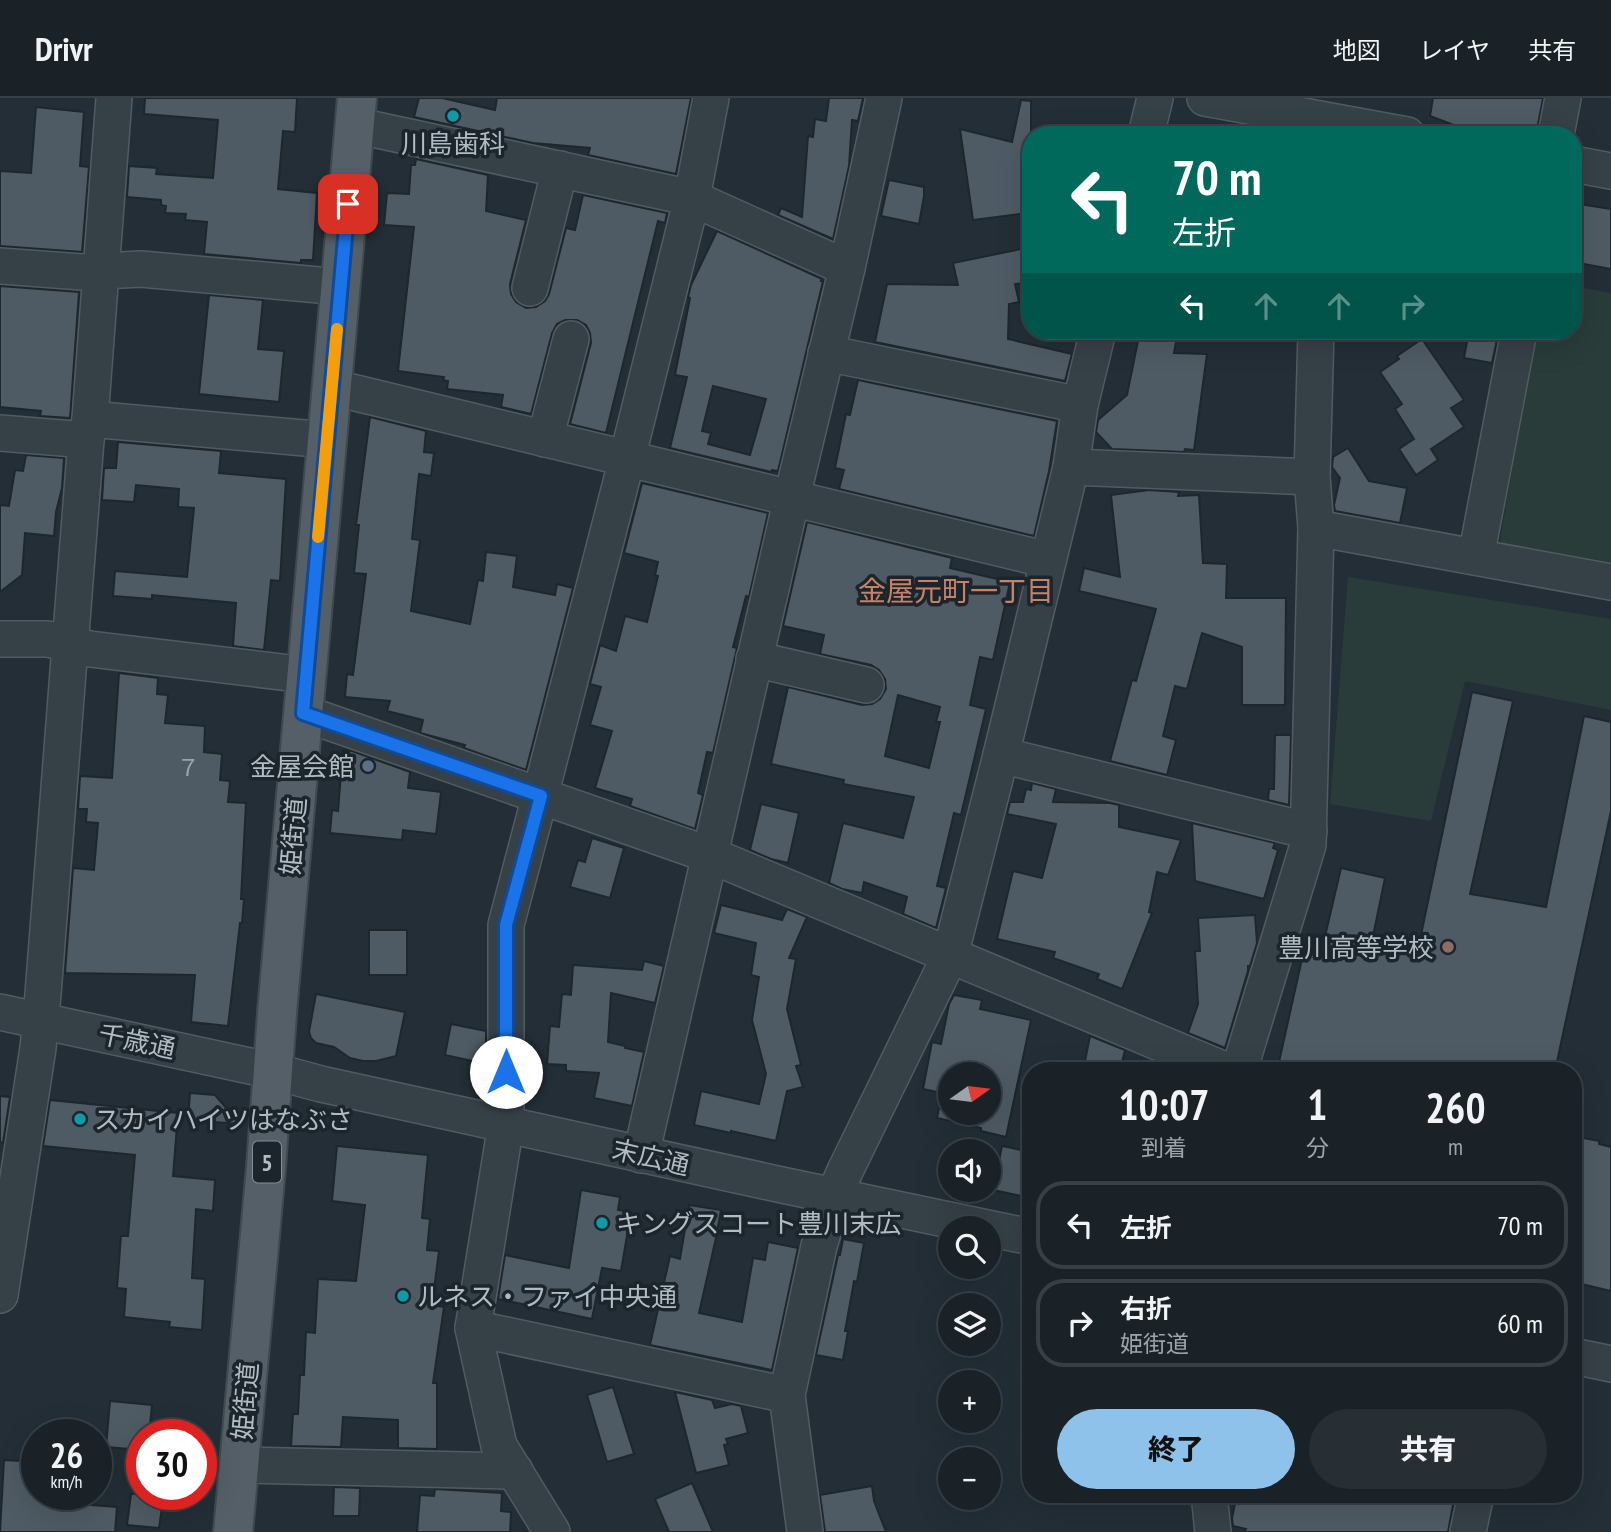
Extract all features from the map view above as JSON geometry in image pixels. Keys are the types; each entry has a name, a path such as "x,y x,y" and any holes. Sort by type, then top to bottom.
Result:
{"main road":[{"name":"姫街道","path":"233,1532 356,112"}],"street":[{"path":"0,1296 38,1048 114,98"},
{"path":"552,1532 499,1446 473,1328 506,1124 506,925 692,198 711,98"},
{"path":"641,1155 884,98"},
{"path":"1148,126 1155,98"},
{"path":"1206,98 1316,126"},
{"path":"1558,126 1563,98"},
{"path":"356,112 560,169 692,198 847,268"},
{"path":"1582,166 1611,171"},
{"path":"530,288 560,169"},
{"path":"0,266 82,272 141,269 341,286"},
{"path":"545,439 571,338"},
{"path":"805,1532 788,1395 820,1247 834,1196 950,956 1071,467 1080,405 1096,340"},
{"path":"1242,1062 1308,845 1316,528 1312,477 1316,340"},
{"path":"1476,557 1517,340"},
{"path":"826,352 1080,405"},
{"path":"331,387 1048,560"},
{"path":"0,433 88,429 327,440"},
{"path":"1071,467 1312,477"},
{"path":"1316,528 1611,582"},
{"path":"0,639 48,639 90,649 306,674"},
{"path":"754,659 866,685"},
{"path":"303,713 710,855 1205,1062"},
{"path":"1001,755 1309,831"},
{"name":"千歳通","path":"0,1012 273,1071"},
{"name":"末広通","path":"273,1071 641,1155 1022,1235"},
{"path":"473,1328 788,1395"},
{"path":"1582,1358 1611,1364"},
{"path":"239,1465 515,1471"},
{"path":"1210,1503 1213,1532"},
{"path":"1468,1532 1474,1503"}],"green space":[{"path":"1582,288 1611,293 1611,566 1499,546 1534,340 1582,340"},
{"path":"1348,577 1611,619 1611,710 1465,681 1431,821 1330,804"}],"building":[{"path":"145,98 297,98 295,132 283,131 278,189 317,193 313,260 301,260 301,263 204,254 207,222 185,220 186,214 165,213 166,206 161,205 161,200 127,197 129,166 157,168 156,174 213,178 218,120 144,114"},
{"path":"419,98 442,98 495,110 497,98 691,98 676,174 588,155 590,148 533,143 414,117"},
{"path":"829,98 863,98 858,121 852,120 849,166 833,239 778,215 781,208 802,217 808,136 813,137 815,119 826,121"},
{"path":"1433,98 1543,98 1538,126 1456,126 1430,116"},
{"path":"1021,100 1031,101 1031,126 1022,126 1022,214 973,220 960,129 1012,142"},
{"path":"36,107 84,112 80,166 89,167 82,252 0,246 0,171 31,173"},
{"path":"416,159 488,175 486,211 526,220 510,284 511,294 516,302 526,308 536,307 545,301 549,294 566,228 575,230 583,195 667,213 665,223 658,221 606,433 570,424 591,343 586,325 577,320 565,320 557,324 552,333 531,414 501,407 503,395 447,389 448,381 443,380 444,377 398,371 414,227 384,225 387,193 409,194 411,165 415,165"},
{"path":"889,180 924,187 919,224 881,216"},
{"path":"1582,204 1611,209 1611,269 1582,264"},
{"path":"717,231 823,281 778,471 771,472 670,448 687,377 675,375 691,285","holes":["713,386 766,399 750,455 708,444 711,433 702,431"]},
{"path":"1022,249 1022,283 1015,284 1019,302 1009,304 1008,339 1072,354 1065,381 875,342 887,284 958,285 953,263"},
{"path":"0,286 79,292 70,418 40,416 41,411 0,407"},
{"path":"209,295 263,300 258,349 284,351 279,402 199,394"},
{"path":"1138,340 1176,340 1174,353 1207,354 1194,450 1185,449 1184,452 1112,449 1096,432 1098,420 1127,395"},
{"path":"1423,340 1464,400 1451,408 1464,427 1431,449 1438,460 1416,475 1399,449 1414,439 1395,409 1402,404 1380,372 1399,359 1397,356"},
{"path":"1467,340 1497,340 1492,363 1464,358"},
{"path":"858,380 1057,421 1034,536 839,489 844,470 835,468 846,414 850,415"},
{"path":"370,417 426,431 424,452 434,453 431,476 419,474 412,539 420,540 411,611 470,624 478,580 483,581 486,552 517,556 513,587 555,595 557,584 573,588 526,770 464,748 465,745 420,733 423,720 387,711 390,701 345,697 347,674 353,675 366,574 354,573 359,525 356,525"},
{"path":"118,442 221,451 219,473 286,479 280,581 271,580 264,650 233,646 236,603 152,595 152,599 113,596 115,571 187,577 194,508 178,507 179,489 136,485 134,502 102,500 104,468 116,468"},
{"path":"1348,448 1369,481 1407,488 1400,523 1335,511 1340,478 1332,467 1333,457"},
{"path":"26,455 64,458 54,536 25,533 22,575 0,592 0,505 9,506 15,470 23,471"},
{"path":"642,483 768,513 749,597 746,596 733,647 737,648 713,753 707,752 698,793 703,795 695,829 630,806 632,799 595,788 612,731 590,725 601,687 590,684 600,645 616,651 625,616 647,622 658,576 655,575 658,562 624,553"},
{"path":"1149,490 1179,492 1178,496 1199,495 1203,563 1227,564 1226,598 1286,598 1285,705 1242,705 1242,647 1202,633 1187,689 1175,686 1163,736 1176,740 1167,775 1110,761 1132,680 1136,681 1156,609 1079,591 1084,568 1120,577 1111,495"},
{"path":"807,522 952,558 950,568 1010,582 993,660 980,657 970,705 986,709 961,815 954,813 937,886 946,888 936,928 903,914 907,897 864,882 862,893 829,883 843,823 903,838 914,797 843,784 844,780 771,764 788,687 862,705 872,704 880,699 886,689 885,679 879,670 871,665 820,654 824,635 783,626","holes":["898,695 940,707 936,722 940,722 929,768 885,756"]},
{"path":"119,673 158,678 157,694 168,695 165,723 205,726 204,752 222,754 220,780 230,781 228,802 246,803 241,899 244,899 228,1026 191,1022 195,975 65,973 73,868 94,870 98,823 86,822 87,809 78,809 80,776 112,778"},
{"path":"1472,692 1513,701 1470,894 1546,907 1584,716 1611,722 1611,811 1557,1062 1279,1062 1306,941 1323,945 1341,868 1385,878 1371,946 1417,954"},
{"path":"1275,735 1291,735 1289,805 1268,800 1269,789 1274,789"},
{"path":"343,750 410,772 408,788 441,792 436,834 403,830 402,840 330,833 332,810 338,811"},
{"path":"1032,783 1056,789 1053,802 1119,805 1119,827 1181,840 1168,875 1157,872 1149,912 1152,913 1122,989 1097,979 1099,974 1053,958 1055,952 997,939 1013,871 1042,878 1056,824 1007,814 1010,802 1023,802 1026,789 1031,790"},
{"path":"761,804 799,813 788,863 750,850"},
{"path":"1192,823 1275,843 1273,848 1278,850 1264,899 1195,881"},
{"path":"592,838 624,848 610,898 570,887 578,860 585,862"},
{"path":"721,905 782,920 787,909 807,917 789,958 796,959 787,1009 801,1065 796,1066 803,1087 787,1091 776,1141 694,1125 701,1091 759,1104 766,1074 752,1020 759,977 751,975 756,943 714,933"},
{"path":"1255,915 1257,943 1225,1048 1188,1033 1198,1004 1195,951 1200,951 1198,918"},
{"path":"369,930 407,930 407,975 369,975"},
{"path":"644,961 664,966 655,1003 611,993 608,1042 644,1052 632,1106 594,1098 599,1073 566,1071 566,1065 547,1064 550,1026 559,1027 562,994 571,995 573,965 642,970"},
{"path":"316,994 405,1012 396,1056 363,1061 350,1058 334,1047 316,1043 309,1032"},
{"path":"954,995 982,1000 980,1009 1031,1020 1006,1137 968,1125 1001,1125 1001,1062 938,1062 938,1092 923,1089 932,1042 941,1044 949,1004"},
{"path":"451,1024 486,1031 486,1064 445,1055"},
{"path":"1090,1036 1125,1050 1122,1062 1085,1062"},
{"path":"190,1093 215,1095 240,1124 188,1120"},
{"path":"0,1096 10,1097 3,1143 0,1142"},
{"path":"50,1100 178,1113 173,1176 215,1180 213,1211 196,1209 192,1278 205,1279 202,1330 169,1327 170,1322 124,1317 126,1289 117,1288 121,1236 128,1236 135,1155 43,1146"},
{"path":"1582,1138 1611,1147 1611,1291 1582,1284"},
{"path":"337,1146 428,1155 422,1218 430,1219 427,1250 439,1251 432,1305 444,1307 433,1383 437,1383 437,1449 398,1448 398,1420 343,1417 341,1447 291,1446 293,1414 298,1414 300,1375 304,1375 306,1332 315,1333 318,1279 356,1281 365,1205 332,1201"},
{"path":"1002,1146 1022,1150 1022,1196 1001,1192"},
{"path":"581,1190 620,1197 618,1210 631,1212 621,1271 602,1268 592,1319 498,1299 505,1255 569,1268"},
{"path":"689,1205 721,1210 699,1313 742,1322 753,1258 765,1260 768,1242 798,1248 772,1370 650,1345 670,1256 680,1259"},
{"path":"843,1239 864,1243 845,1331 848,1331 843,1360 816,1355"},
{"path":"613,1387 634,1454 607,1462 587,1395"},
{"path":"675,1392 712,1400 715,1408 732,1404 741,1406 748,1433 726,1439 728,1444 724,1445 729,1465 696,1473"},
{"path":"110,1401 152,1405 151,1419 126,1419 126,1449 112,1448 112,1419 108,1419"},
{"path":"4,1460 21,1461 21,1510 112,1510 112,1507 117,1507 115,1532 0,1532"},
{"path":"692,1483 713,1532 669,1532 655,1499"},
{"path":"872,1486 874,1501 886,1532 825,1532 820,1495"},
{"path":"334,1487 360,1488 359,1516 333,1516"},
{"path":"435,1489 502,1493 501,1511 511,1512 510,1532 417,1532 420,1495 434,1496"},
{"path":"1235,1503 1453,1503 1448,1532 1245,1532 1246,1529 1233,1526"},
{"path":"129,1510 162,1510 159,1528 127,1525"}],"slow traffic":[{"path":"318,537 337,329"}],"place":[{"name":"川島歯科","path":"453,116"},
{"name":"金屋会館","path":"368,766"},
{"name":"豊川高等学校","path":"1448,947"},
{"name":"スカイハイツはなぶさ","path":"80,1119"},
{"name":"キングスコート豊川末広","path":"602,1223"},
{"name":"ルネス・ファイ中央通","path":"403,1296"}],"district":[{"name":"金屋元町一丁目","path":"956,590"}],"route":[{"path":"348,204 303,713 541,796 506,925 506,1072"}]}
